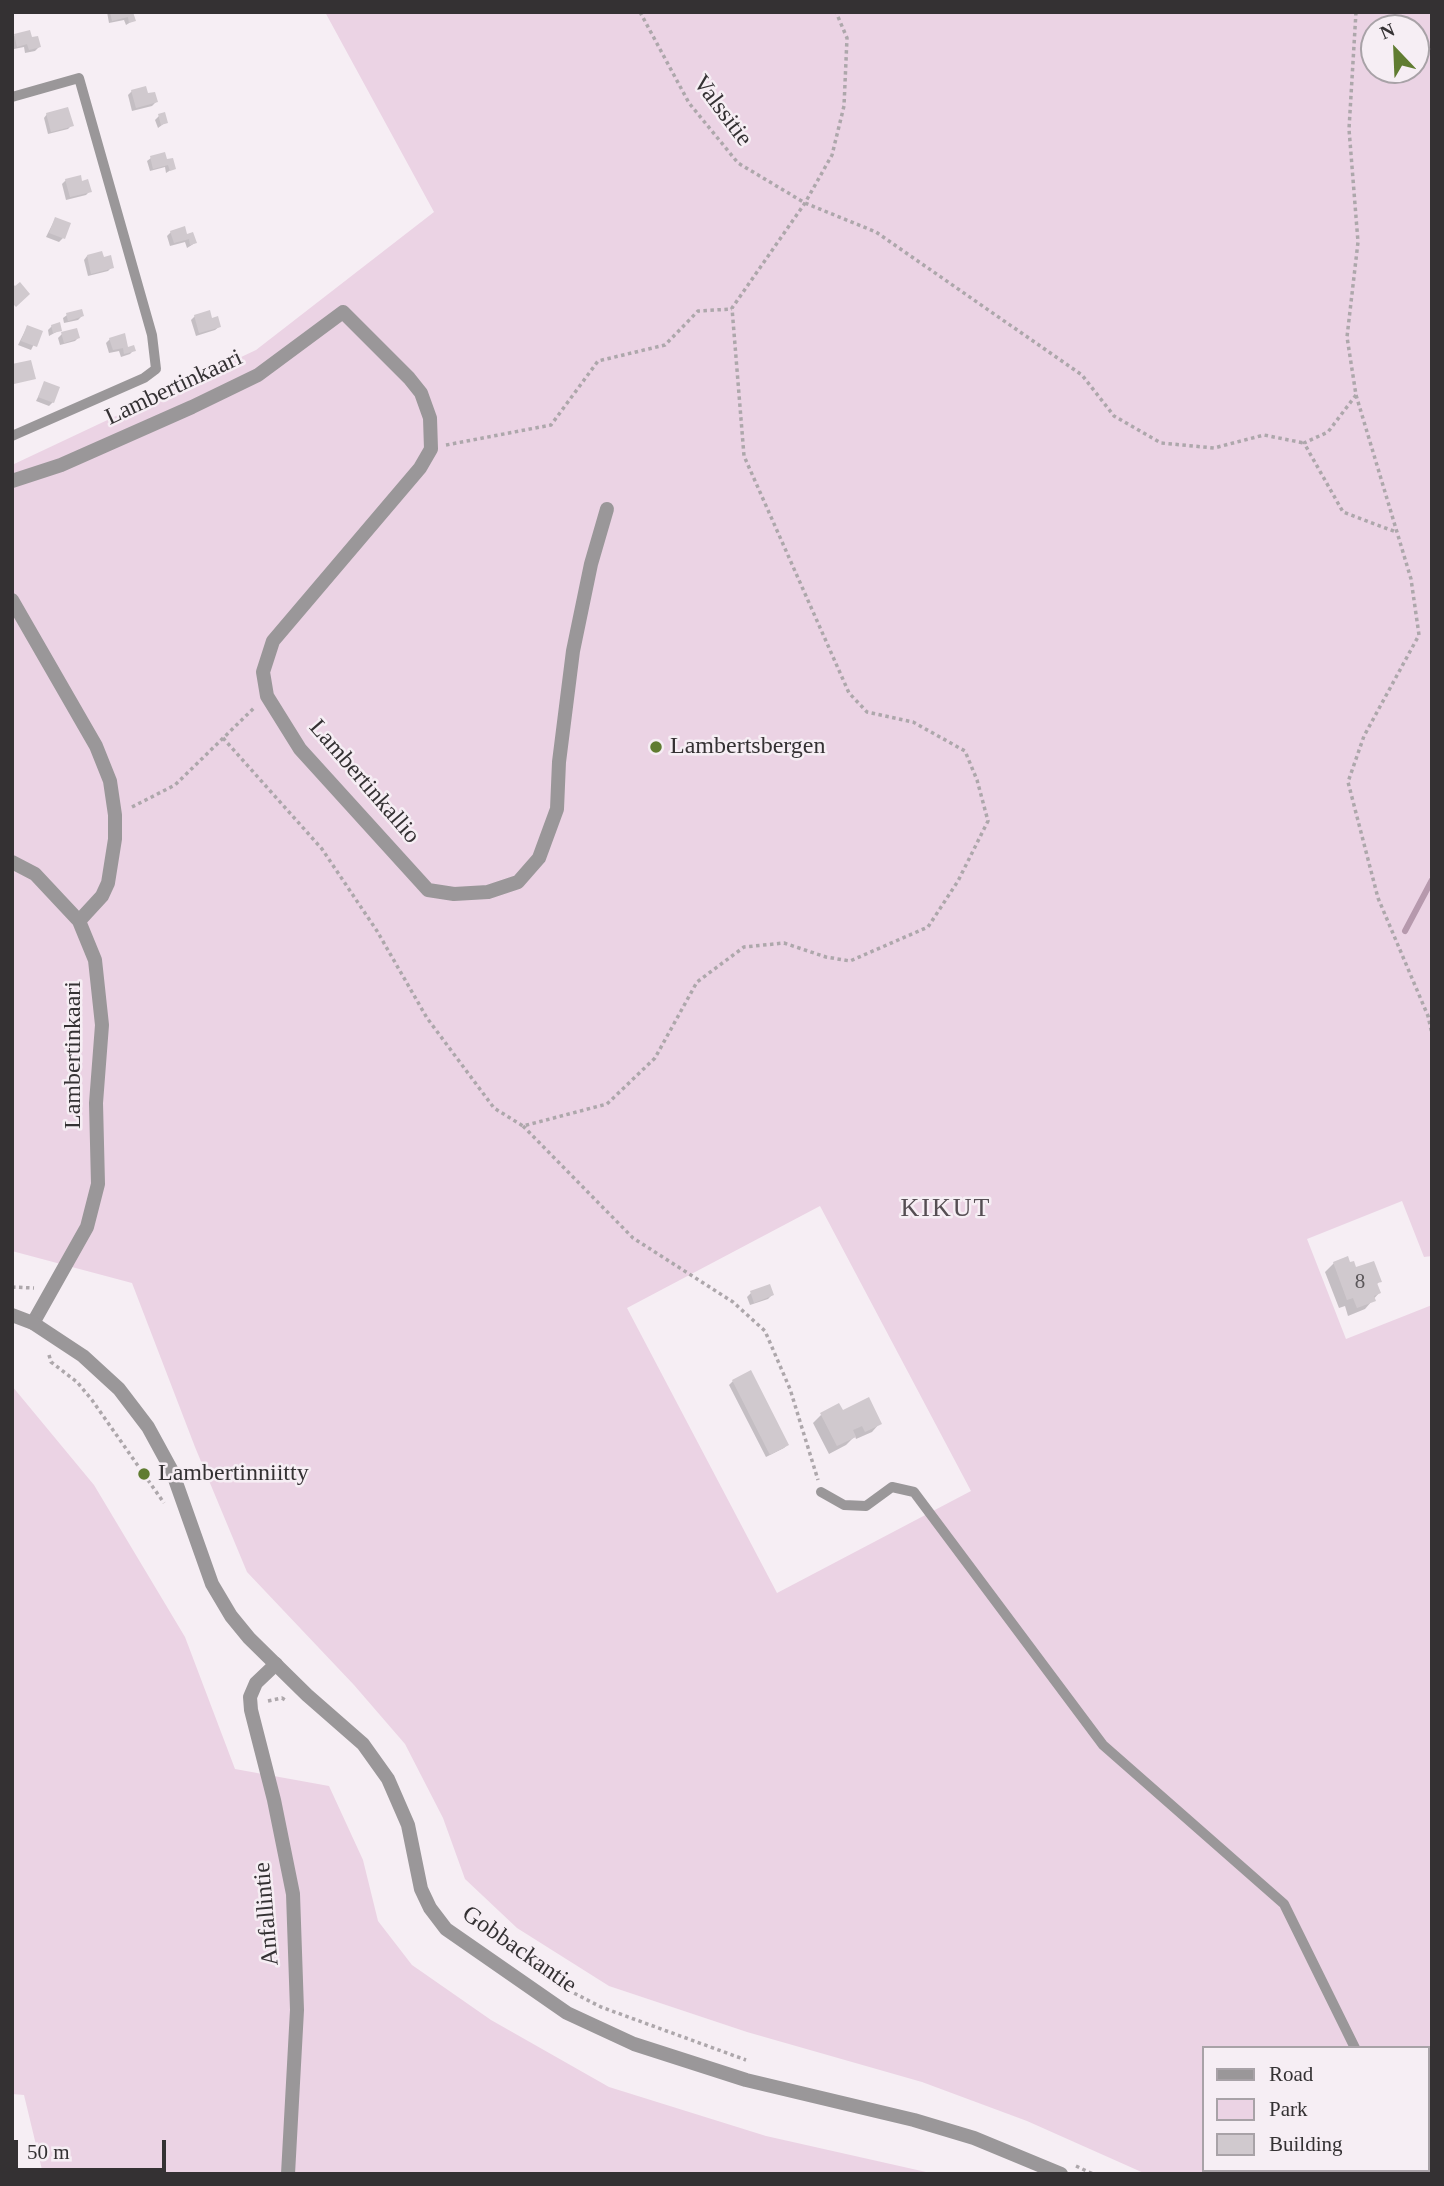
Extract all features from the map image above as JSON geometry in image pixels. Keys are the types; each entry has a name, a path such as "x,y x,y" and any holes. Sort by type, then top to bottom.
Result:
{"street":[{"name":"Lambertinkaari","path":"12,481 61,465 258,375 343,312 421,393 430,418 431,449"},
{"path":"267,696 263,672 273,641 420,468 431,449"},
{"name":"Lambertinkallio","path":"267,696 300,749 428,890 454,894 477,892 518,882 538,858 557,809 559,762 573,651 591,564 607,509"},
{"path":"12,600 96,746 110,781 115,815 115,839 108,883 102,896 79,921 35,874 12,862"},
{"name":"Lambertinkaari","path":"33,1324 87,1227 98,1184 96,1103 102,1025 100,990 95,960 79,921"},
{"name":"Gobbackantie","path":"12,1315 59,1339 102,1373 127,1398 148,1427 172,1471 212,1584 231,1616 249,1638 307,1695 363,1744 388,1779 408,1825 421,1889 446,1928 567,2013 634,2044 746,2080 914,2120 1064,2168"},
{"name":"Anfallintie","path":"276,1664 256,1683 250,1697 293,1894 297,2010 288,2174"}],"lane":[{"path":"12,97 79,78 152,335 156,369 144,378 12,436"},
{"path":"821,1492 844,1505 866,1506 892,1487 914,1492 1103,1745 1284,1904 1354,2046"}],"path":[{"name":"Valssitie","path":"640,12 689,103 738,163 805,203 876,232 1082,375 1114,416 1161,443 1214,448 1264,435 1304,443"},
{"path":"523,1126 607,1104 655,1058 697,982 744,947 784,943 826,957 850,961 928,927 958,880 988,821 965,751 913,722 867,712 849,693 744,456 732,309 805,203 832,155 844,106 847,38 836,12"},
{"path":"1356,12 1349,129 1358,242 1347,337 1356,396 1411,579 1419,635 1364,736 1348,782 1378,898 1428,1016 1432,1034"},
{"path":"431,449 551,425 598,361 666,345 698,311 732,309"},
{"path":"1356,396 1328,432 1304,443 1343,512 1397,532"},
{"path":"115,815 175,785 267,696"},
{"path":"223,738 322,849 377,931 427,1018 494,1108 523,1126 633,1238 733,1302 765,1331 790,1389 821,1492"},
{"path":"12,1287 26,1289 41,1285"},
{"path":"59,1339 49,1355 51,1362 77,1382 92,1400 166,1506"},
{"path":"565,1989 601,2007 749,2061"},
{"path":"1064,2168 1093,2174"}],"green space":[{"path":"325,12 1432,12 1432,1256 1424,1257 1402,1201 1307,1239 1346,1339 1432,1305 1432,2174 1146,2174 1027,2121 922,2082 747,2032 609,1986 517,1928 465,1879 443,1818 405,1744 354,1685 247,1572 132,1283 12,1251 12,465 256,350 434,212","holes":["820,1206 971,1491 777,1593 627,1308"]},
{"path":"12,1386 94,1485 185,1637 235,1769 329,1786 363,1860 378,1921 412,1965 491,2020 609,2087 766,2136 935,2174 43,2174 24,2095 12,2094"}],"building":[{"path":"110,12 133,12 136,21 129,23 128,17 112,21"},
{"path":"30,30 32,37 38,36 41,47 29,50 27,44 17,47 14,34"},
{"path":"146,86 148,93 155,92 158,102 136,108 131,90"},
{"path":"68,107 74,126 51,132 46,113"},
{"path":"165,112 168,123 161,125 158,114"},
{"path":"165,152 167,159 173,158 176,169 170,171 168,165 153,169 150,156"},
{"path":"81,175 82,181 88,179 92,192 70,197 65,179"},
{"path":"55,217 71,223 65,239 49,233"},
{"path":"185,226 187,234 193,232 197,243 190,245 189,239 174,243 170,231"},
{"path":"102,251 104,257 111,255 114,268 91,274 87,255"},
{"path":"20,282 30,294 16,307 12,303 12,283 15,286"},
{"path":"82,309 84,316 68,321 66,313"},
{"path":"210,310 212,318 218,316 221,327 199,333 194,315"},
{"path":"60,322 62,331 53,333 51,325"},
{"path":"27,325 43,331 37,347 21,341"},
{"path":"77,328 80,338 64,343 61,332"},
{"path":"125,333 128,347 134,345 136,351 124,354 123,348 113,350 109,338"},
{"path":"31,360 36,379 14,384 12,364"},
{"path":"44,381 60,387 54,403 38,397"},
{"path":"1348,1256 1356,1267 1374,1261 1382,1282 1377,1283 1381,1293 1374,1296 1376,1301 1357,1308 1353,1298 1347,1300 1333,1262"},
{"path":"770,1284 774,1295 754,1303 750,1291"},
{"path":"751,1370 789,1445 770,1455 732,1380"},
{"path":"869,1397 882,1424 865,1432 862,1426 853,1430 856,1437 837,1446 820,1413 839,1403 843,1410"}],"waterway":[{"path":"1405,931 1432,880"}],"place":[{"name":"Lambertsbergen","path":"656,747"},
{"name":"Lambertinniitty","path":"144,1474"}],"district":[{"name":"KIKUT","path":"946,1209"}]}
